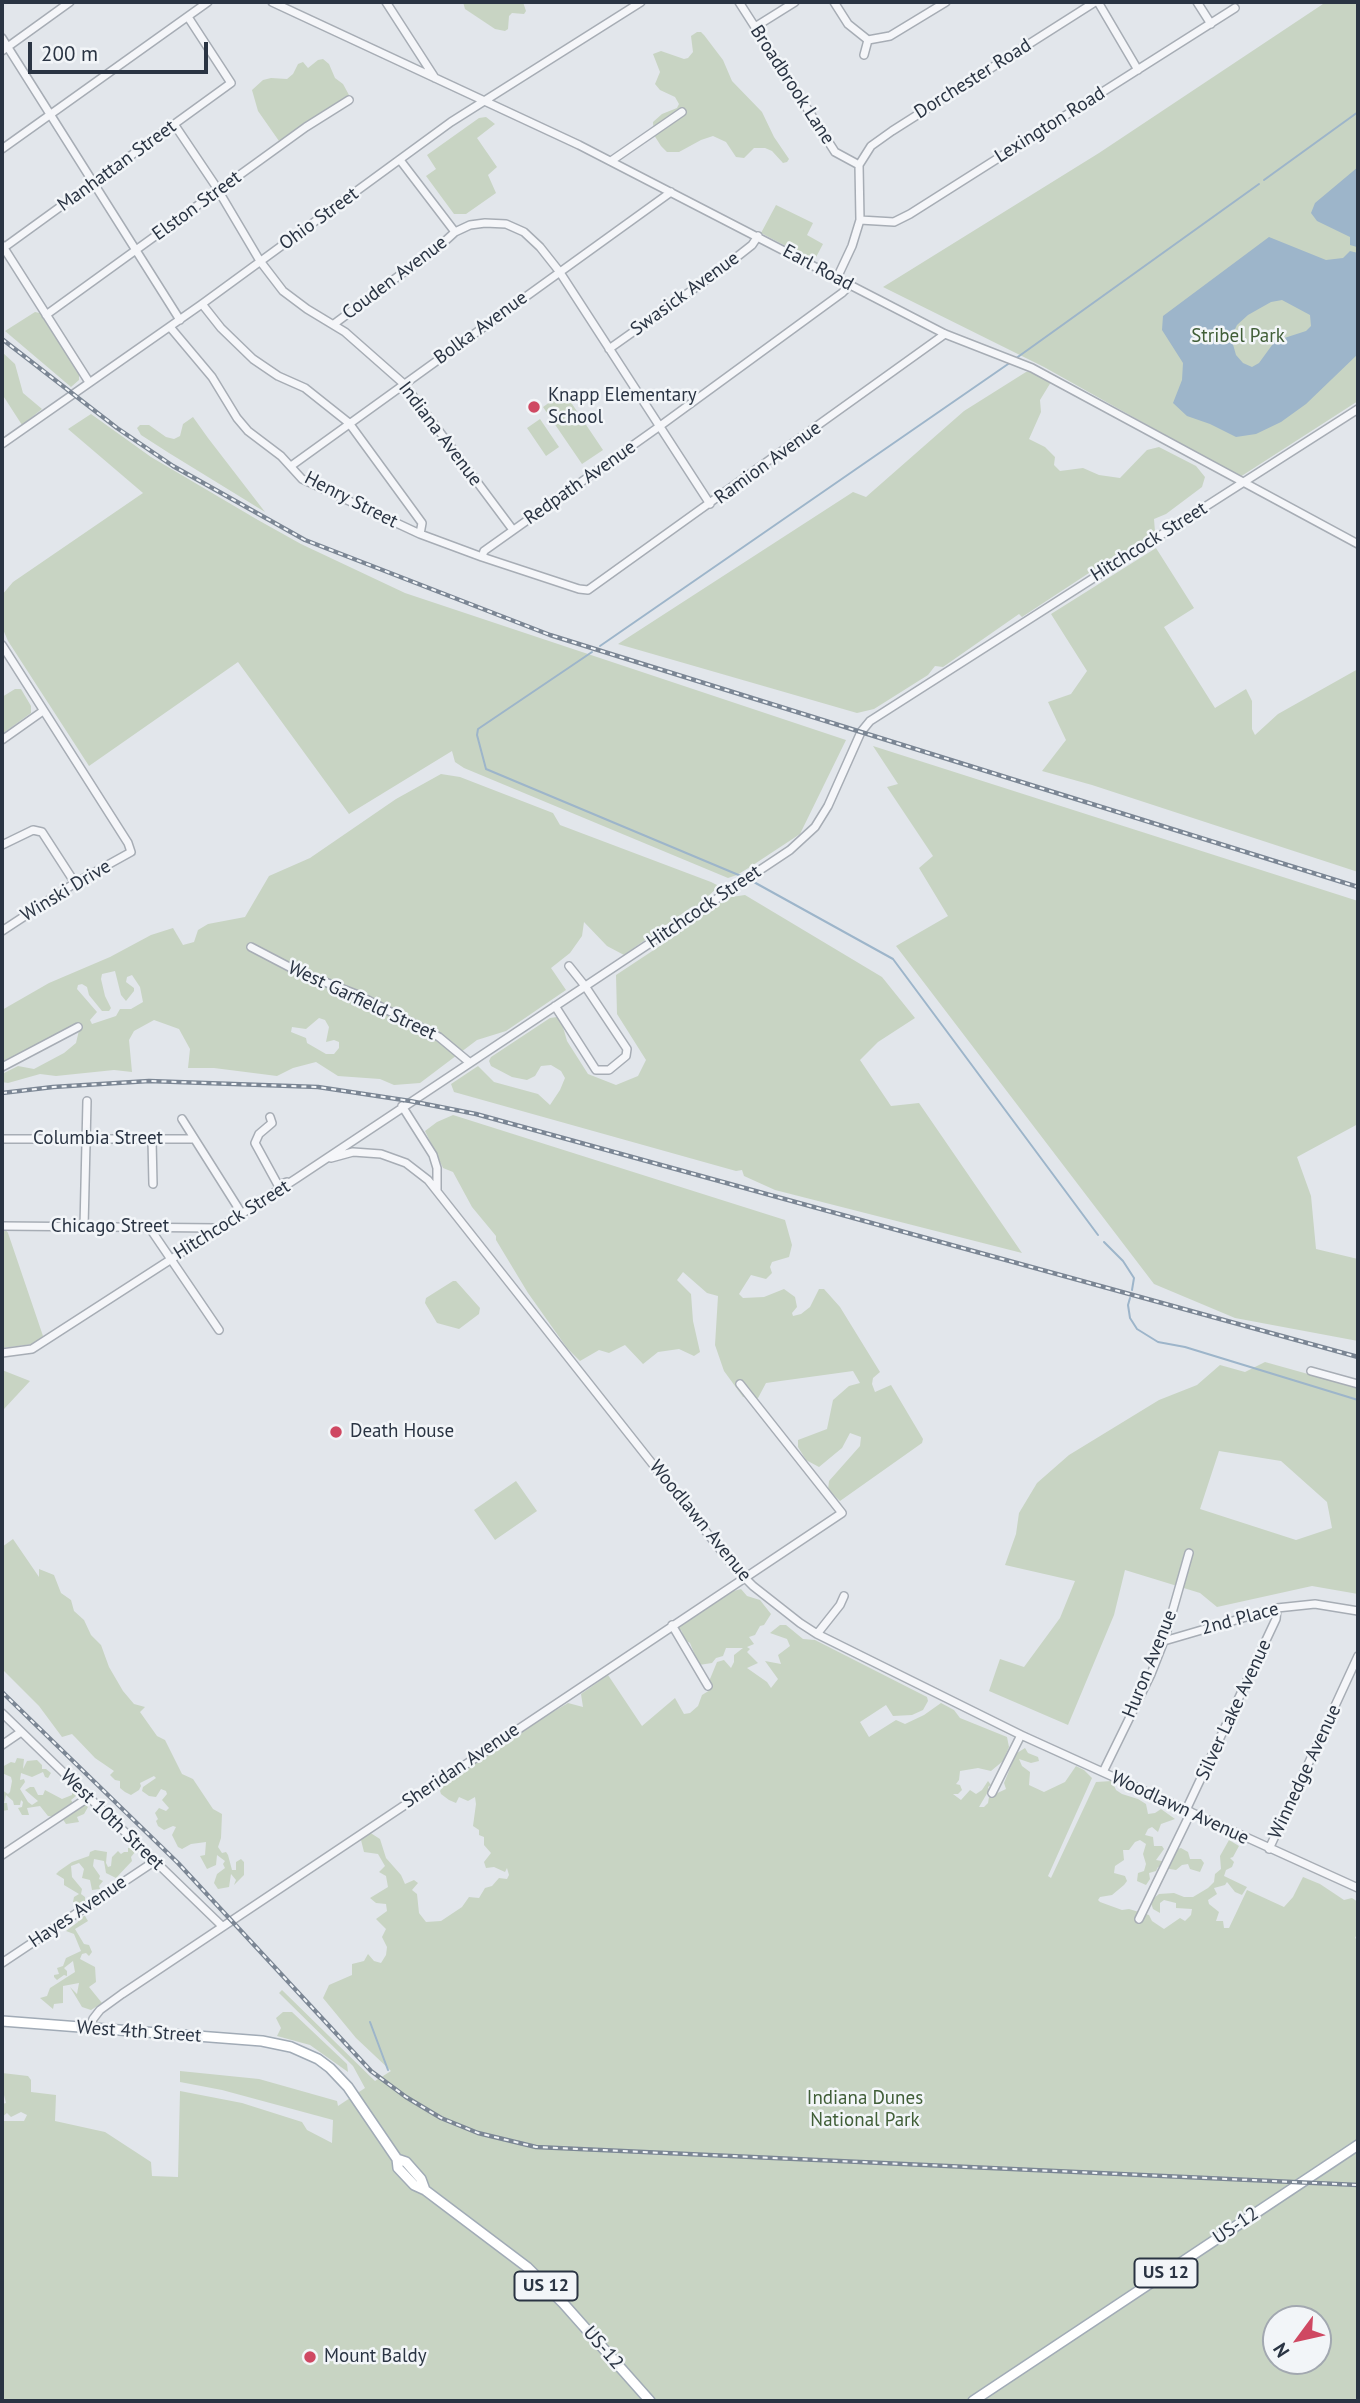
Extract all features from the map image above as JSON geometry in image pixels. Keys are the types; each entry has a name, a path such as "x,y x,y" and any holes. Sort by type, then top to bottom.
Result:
{"main road":[{"name":"West 4th Street","path":"5,2022 275,2043"},
{"name":"US-12","path":"275,2043 304,2051 330,2068 348,2087 397,2159 398,2168 405,2176 527,2267 563,2303 650,2401"},
{"name":"US-12","path":"973,2401 1358,2145"}],"street":[{"path":"5,49 70,2"},
{"path":"2,149 208,2"},
{"name":"Earl Road","path":"272,2 611,161 945,334 1032,368 1358,544"},
{"path":"386,2 436,78"},
{"name":"Ohio Street","path":"2,444 180,320 485,100 642,2"},
{"name":"Broadbrook Lane","path":"739,2 835,152 859,165"},
{"path":"755,27 795,2"},
{"path":"834,2 848,23 868,40"},
{"path":"868,40 890,36 946,2"},
{"path":"1097,2 1138,70"},
{"name":"Dorchester Road","path":"859,165 871,146 892,131 1097,2"},
{"path":"1197,2 1211,24"},
{"name":"Lexington Road","path":"860,220 894,222 910,214 1235,8"},
{"name":"Manhattan Street","path":"2,247 231,83 188,17"},
{"path":"2,38 5,49 51,114 180,320"},
{"path":"864,55 868,40"},
{"name":"Elston Street","path":"46,315 306,127 349,100"},
{"path":"611,161 682,112"},
{"name":"Indiana Avenue","path":"174,124 260,261 291,298 334,324 404,383 513,530"},
{"path":"400,160 455,232 485,223 506,224 524,232 540,247 559,271 710,504"},
{"path":"836,278 852,246 860,220 859,165"},
{"name":"Bolka Avenue","path":"291,466 671,192"},
{"name":"Couden Avenue","path":"334,324 455,232"},
{"name":"Swasick Avenue","path":"609,349 719,271 752,245 758,236"},
{"path":"2,247 89,382"},
{"name":"Redpath Avenue","path":"482,557 484,551 660,426 849,286"},
{"path":"202,304 221,328 253,359 278,376 305,388 349,423 422,523 420,534"},
{"name":"Henry Street","path":"170,327 212,376 248,431 291,466 302,479 420,534 482,557 588,590"},
{"name":"Ramion Avenue","path":"588,590 945,334"},
{"name":"Hitchcock Street","path":"2,1353 32,1349 298,1178 804,839 828,806 863,729 876,716 1358,410"},
{"path":"2,646 43,711 2,740"},
{"name":"Winski Drive","path":"2,931 75,883 131,852 128,843 43,711"},
{"path":"2,845 33,830 41,832 75,883"},
{"name":"West Garfield Street","path":"251,947 297,971 358,995 439,1037 469,1062"},
{"path":"555,1006 593,1068 600,1071 609,1070 626,1056 626,1049 586,986 569,966"},
{"path":"2,1067 78,1027"},
{"path":"84,1227 87,1101"},
{"path":"402,1106 433,1155 437,1168 437,1190"},
{"path":"270,1117 272,1123 259,1134 256,1147 278,1185 298,1178"},
{"path":"182,1119 242,1214"},
{"name":"Columbia Street","path":"2,1139 194,1139"},
{"path":"152,1139 153,1184"},
{"name":"Woodlawn Avenue","path":"321,1161 353,1153 381,1154 413,1167 437,1190 744,1579 777,1606 817,1634 1021,1735 1356,1888"},
{"name":"Chicago Street","path":"2,1226 218,1228"},
{"path":"149,1227 219,1330"},
{"path":"1311,1371 1358,1384"},
{"name":"Sheridan Avenue","path":"91,2028 93,2018 108,2003 842,1513 740,1384"},
{"name":"Huron Avenue","path":"1103,1772 1151,1674 1164,1641 1189,1553"},
{"path":"817,1634 841,1605 844,1596"},
{"name":"2nd Place","path":"1164,1641 1277,1608 1315,1604 1358,1611"},
{"name":"Silver Lake Avenue","path":"1139,1919 1276,1619 1277,1608"},
{"path":"672,1625 708,1686"},
{"name":"Winnedge Avenue","path":"1269,1849 1358,1656"},
{"name":"West 10th Street","path":"2,1713 222,1926"},
{"path":"2,1745 21,1731"},
{"path":"992,1793 1021,1735"},
{"path":"2,1855 89,1797"},
{"name":"Hayes Avenue","path":"2,1963 155,1861"},
{"path":"1356,1888 1358,1878"},
{"path":"2,2013 5,2022"}],"green space":[{"path":"463,2 523,2 526,11 524,14 512,13 505,31 495,29 465,9"},
{"name":"Stribel Park","path":"1326,2 1358,2 1358,401 1240,477 1044,367 883,287 1099,153"},
{"path":"697,32 704,35 723,60 732,81 762,112 789,159 787,162 783,163 772,151 765,148 754,148 744,158 736,157 726,142 713,136 679,152 667,152 661,146 654,135 653,122 662,114 677,108 679,104 675,97 660,90 655,84 660,72 653,54 661,51 688,58 693,52 691,36"},
{"path":"323,59 349,95 279,141 258,111 252,90 263,80 287,79 298,64 303,62 308,68"},
{"path":"486,117 495,124 477,138 497,167 488,175 496,193 466,214 454,214 426,176 436,169 427,155 479,118"},
{"path":"776,205 813,223 807,235 823,244 814,261 761,233"},
{"path":"35,312 40,313 79,373 79,380 71,387 5,331"},
{"path":"2,352 15,364 23,393 42,409 22,425 2,394"},
{"path":"1033,371 1051,382 1040,400 1041,412 1029,439 1045,447 1055,457 1054,465 1060,471 1083,468 1099,475 1120,478 1147,450 1159,447 1196,466 1205,477 1202,487 1166,514 1154,519 1155,532 1112,562 1098,563 1095,569 1022,617 1019,614 943,667 935,666 928,675 874,709 857,713 618,644 853,492 866,497 964,411 1026,372"},
{"path":"564,392 603,450 582,464 543,407"},
{"path":"91,414 151,457 258,520 301,544 405,593 846,740 800,834 737,875 728,878 464,768 455,762 452,751 349,814 238,662 89,766 8,641 2,627 2,595 13,582 143,493 68,429"},
{"path":"193,417 265,512 141,435 137,428 140,425 149,425 166,437 174,439 180,436 183,424"},
{"path":"540,419 559,447 546,456 527,428"},
{"path":"1156,548 1194,608 1164,627 1215,708 1246,689 1252,701 1252,729 1255,735 1278,714 1358,669 1358,872 1042,771 1066,740 1048,702 1071,694 1087,671 1051,614"},
{"path":"15,689 21,689 31,706 31,713 2,734 2,697"},
{"path":"873,746 1358,901 1358,1124 1297,1157 1311,1196 1316,1249 1358,1259 1358,1341 1235,1318 1154,1284 896,946 948,916 919,868 933,856 887,787 898,784"},
{"path":"441,774 460,777 553,813 560,825 711,882 717,885 716,889 697,906 690,908 624,955 607,946 584,922 582,936 570,953 551,968 566,990 506,1031 477,1040 420,1083 394,1085 380,1079 338,1076 316,1062 293,1068 277,1076 214,1068 188,1068 190,1049 179,1029 154,1020 134,1031 129,1040 132,1072 114,1070 56,1076 40,1074 8,1083 2,1082 2,1074 18,1066 34,1069 64,1053 76,1043 80,1026 2,1062 2,1010 49,983 110,957 151,935 173,928 183,945 194,942 198,930 208,924 245,917 269,876 310,858 396,799","holes":["115,971 121,995 126,1001 134,991 126,982 127,977 132,975 140,987 143,1002 131,1009 120,1009 116,1016 92,1024 90,1020 97,1012 77,989 78,985 87,987 89,995 102,1011 109,1011 111,1008 101,979 102,974","319,1018 325,1020 329,1027 326,1042 339,1042 339,1048 334,1054 326,1054 307,1043 306,1038 291,1032 292,1027 306,1029"]},
{"path":"745,895 882,977 915,1018 878,1042 860,1060 891,1106 919,1103 1022,1253 775,1190 744,1176 742,1170 736,1171 454,1092 451,1084 478,1066 494,1082 538,1094 550,1105 565,1078 561,1071 551,1065 541,1066 535,1076 527,1080 512,1077 491,1066 489,1061 491,1057 550,1018 557,1017 567,1041 588,1074 616,1085 638,1076 646,1060 617,1014 616,975 678,934 701,914 731,897"},
{"path":"453,1115 785,1220 792,1245 789,1257 772,1262 772,1273 766,1279 751,1275 739,1294 743,1298 764,1297 784,1289 795,1297 797,1307 792,1313 793,1316 810,1307 819,1289 824,1289 840,1307 880,1372 873,1378 875,1392 891,1385 923,1439 922,1443 840,1501 828,1490 829,1481 860,1446 861,1437 850,1433 842,1448 819,1467 806,1460 798,1447 798,1440 827,1429 833,1400 849,1386 860,1383 853,1371 766,1383 758,1398 743,1397 724,1371 715,1345 718,1296 707,1293 683,1272 677,1280 691,1294 693,1321 700,1352 694,1356 679,1349 658,1352 643,1364 625,1345 609,1353 599,1350 580,1361 567,1348 528,1293 496,1236 472,1207 453,1172 443,1168 425,1131"},
{"path":"2,1230 8,1233 43,1336 33,1344 2,1348"},
{"path":"456,1281 480,1308 479,1314 459,1329 437,1323 425,1303 426,1298"},
{"path":"1265,1362 1358,1388 1358,1594 1312,1586 1217,1607 1200,1593 1125,1570 1114,1615 1068,1725 989,1691 1000,1659 1024,1667 1060,1618 1075,1581 1005,1565 1016,1534 1019,1513 1037,1483 1069,1455 1159,1400 1197,1385 1220,1365 1245,1372","holes":["1219,1451 1281,1461 1327,1502 1332,1528 1296,1540 1200,1509"]},
{"path":"2,1370 30,1381 4,1409 2,1407"},
{"path":"516,1481 537,1511 495,1540 474,1510"},
{"path":"13,1539 39,1577 39,1569 54,1575 61,1593 71,1600 74,1611 84,1620 91,1635 101,1645 109,1667 123,1691 134,1704 145,1707 140,1712 157,1736 165,1740 182,1774 193,1779 213,1809 222,1814 218,1847 222,1853 226,1852 228,1855 232,1870 236,1870 236,1862 241,1859 244,1862 244,1875 234,1885 236,1880 231,1874 229,1887 218,1889 214,1883 217,1874 225,1868 225,1861 217,1855 216,1865 207,1869 200,1856 205,1855 206,1842 191,1844 182,1849 172,1835 176,1827 164,1830 158,1826 155,1813 159,1808 166,1811 169,1808 162,1800 167,1794 166,1791 161,1789 156,1797 142,1791 143,1787 156,1778 154,1776 140,1783 139,1790 131,1795 125,1792 120,1788 120,1781 110,1775 114,1771 95,1758 72,1734 62,1737 39,1706 2,1669 2,1547"},
{"name":"Indiana Dunes National Park","path":"741,1589 747,1596 760,1600 771,1614 755,1635 749,1637 754,1644 747,1647 750,1649 747,1652 758,1663 747,1668 771,1688 778,1679 765,1661 781,1664 778,1655 790,1646 787,1639 770,1633 780,1625 786,1625 803,1639 815,1640 927,1697 928,1701 923,1710 912,1715 893,1716 886,1705 860,1722 869,1737 896,1720 905,1724 941,1703 954,1710 960,1718 1007,1737 1009,1747 1003,1761 991,1771 978,1768 960,1771 956,1784 960,1785 962,1790 953,1794 961,1800 970,1790 976,1794 982,1790 988,1781 991,1785 979,1807 988,1803 989,1797 1006,1789 1004,1783 1013,1761 1017,1753 1025,1748 1028,1753 1038,1757 1039,1761 1031,1763 1019,1759 1022,1766 1030,1772 1029,1785 1044,1792 1065,1782 1076,1766 1084,1770 1092,1778 1048,1876 1051,1878 1096,1782 1112,1781 1116,1790 1146,1804 1148,1814 1161,1809 1175,1819 1161,1824 1158,1832 1152,1827 1148,1829 1145,1835 1153,1837 1154,1846 1162,1846 1164,1849 1156,1860 1167,1862 1177,1849 1181,1848 1188,1852 1190,1859 1201,1859 1204,1863 1200,1872 1190,1869 1188,1864 1176,1870 1158,1867 1156,1871 1149,1873 1150,1879 1146,1885 1137,1881 1138,1873 1144,1871 1146,1864 1143,1854 1146,1844 1140,1840 1129,1850 1123,1850 1124,1860 1115,1866 1114,1873 1125,1876 1127,1881 1112,1895 1100,1897 1098,1900 1122,1910 1129,1909 1149,1915 1152,1921 1164,1929 1180,1918 1185,1921 1191,1915 1192,1909 1176,1908 1176,1903 1164,1900 1160,1903 1160,1913 1153,1909 1151,1903 1154,1898 1159,1894 1174,1893 1193,1897 1208,1888 1214,1882 1215,1874 1221,1869 1220,1856 1229,1840 1239,1846 1230,1858 1234,1862 1232,1867 1226,1870 1224,1876 1247,1887 1242,1895 1235,1892 1227,1882 1214,1888 1217,1894 1208,1900 1209,1904 1219,1912 1216,1921 1223,1921 1224,1928 1229,1928 1247,1890 1284,1907 1293,1897 1303,1877 1320,1884 1344,1900 1352,1898 1358,1902 1358,1932 1355,1938 1358,1940 1358,2401 2,2401 2,2121 24,2121 27,2115 21,2112 11,2117 7,2113 2,2117 2,2104 6,2103 4,2095 2,2098 2,2073 28,2076 31,2080 31,2092 56,2095 55,2121 105,2132 151,2162 152,2176 178,2177 180,2091 242,2103 302,2122 307,2130 332,2143 333,2120 222,2090 180,2082 180,2071 259,2079 337,2101 338,2106 365,2088 353,2066 279,1993 282,1990 375,2081 391,2071 356,2038 323,1998 329,1985 352,1975 352,1964 364,1961 368,1954 374,1961 381,1963 386,1955 387,1947 382,1937 386,1929 376,1919 387,1911 386,1904 376,1903 370,1898 388,1887 386,1876 379,1872 385,1866 378,1854 364,1852 361,1840 369,1832 380,1839 386,1858 405,1884 414,1880 418,1883 412,1890 417,1894 419,1913 426,1922 441,1921 462,1907 469,1897 479,1898 485,1888 492,1886 499,1878 507,1879 509,1875 507,1868 505,1872 494,1867 486,1868 484,1862 491,1853 484,1845 484,1837 479,1835 479,1830 473,1826 475,1797 468,1801 459,1797 456,1803 449,1800 440,1791 446,1782 484,1755 492,1755 490,1749 568,1703 583,1707 581,1694 608,1675 642,1726 675,1698 684,1714 690,1713 698,1706 702,1695 710,1690 710,1679 717,1662 724,1660 731,1668 734,1655 743,1648 726,1648 723,1656 712,1663 699,1665 690,1643 683,1639 682,1631 677,1628 730,1592"},
{"path":"17,1758 24,1759 23,1769 27,1761 37,1760 42,1769 51,1773 48,1778 43,1772 32,1777 21,1773 20,1780 24,1779 25,1782 20,1789 28,1802 32,1805 38,1801 25,1790 30,1787 34,1787 38,1795 43,1795 45,1790 62,1799 72,1795 72,1791 76,1796 71,1800 73,1803 70,1807 85,1803 88,1807 84,1814 77,1817 79,1822 66,1824 62,1818 48,1816 40,1806 27,1808 29,1815 22,1815 18,1808 22,1807 23,1802 21,1800 20,1805 14,1805 6,1795 4,1803 7,1803 8,1810 2,1811 2,1790 8,1794 12,1781 11,1777 2,1773 2,1767 11,1762 15,1763"},
{"path":"128,1848 135,1852 131,1857 132,1861 116,1878 106,1873 104,1861 94,1859 93,1866 100,1876 99,1879 103,1881 100,1889 92,1890 90,1880 82,1878 84,1869 79,1863 71,1866 72,1877 85,1897 85,1901 73,1902 74,1897 79,1894 64,1885 64,1879 56,1874 59,1871 72,1862 89,1856 90,1852 95,1850 107,1852 106,1863 108,1867 111,1866 112,1857 118,1851 121,1854 128,1852"},
{"path":"85,1916 88,1921 75,1929 92,1952 89,1956 82,1954 80,1959 95,1967 96,1982 89,1987 102,2003 91,2010 82,2007 70,1987 77,1994 79,1983 63,1986 63,2003 54,2004 53,2009 40,1998 47,1996 50,1988 75,1972 73,1961 64,1968 67,1976 57,1980 54,1977 59,1974 57,1968 63,1966 66,1958 81,1951 74,1934 66,1931 78,1922 80,1917"},
{"path":"283,2012 292,2012 347,2064 348,2072 310,2045 277,2036 281,2028 276,2018"}],"water":[{"path":"1358,167 1357,247 1350,245 1350,237 1317,221 1311,213 1315,203"},
{"path":"1269,237 1326,260 1343,258 1350,251 1358,253 1358,354 1306,404 1281,422 1256,434 1236,437 1187,416 1173,403 1182,380 1183,363 1162,330 1163,316","holes":["1282,300 1310,315 1311,326 1306,331 1275,341 1259,363 1252,367 1243,363 1236,355 1232,335 1237,325 1248,315 1271,302"]}],"waterway":[{"path":"1264,180 1358,112"},
{"path":"1015,359 1259,184"},
{"path":"600,646 1011,362"},
{"path":"592,652 478,729 477,735 486,769 741,876"},
{"path":"752,881 893,959 1098,1235"},
{"path":"1104,1242 1123,1261 1134,1278 1132,1290"},
{"path":"1130,1298 1130,1318 1137,1329 1158,1342 1185,1347 1358,1400"},
{"path":"370,2022 388,2070"}],"railway":[{"path":"2,339 117,428 173,466 305,540 550,635 1358,887"},
{"path":"2,1093 149,1081 318,1087 410,1101 476,1114 1358,1357"},
{"path":"2,1692 178,1863 371,2071 441,2118 478,2133 536,2147 1358,2185"}],"place":[{"name":"Knapp Elementary School","path":"534,407"},
{"name":"Death House","path":"336,1432"},
{"name":"Mount Baldy","path":"310,2357"}]}
